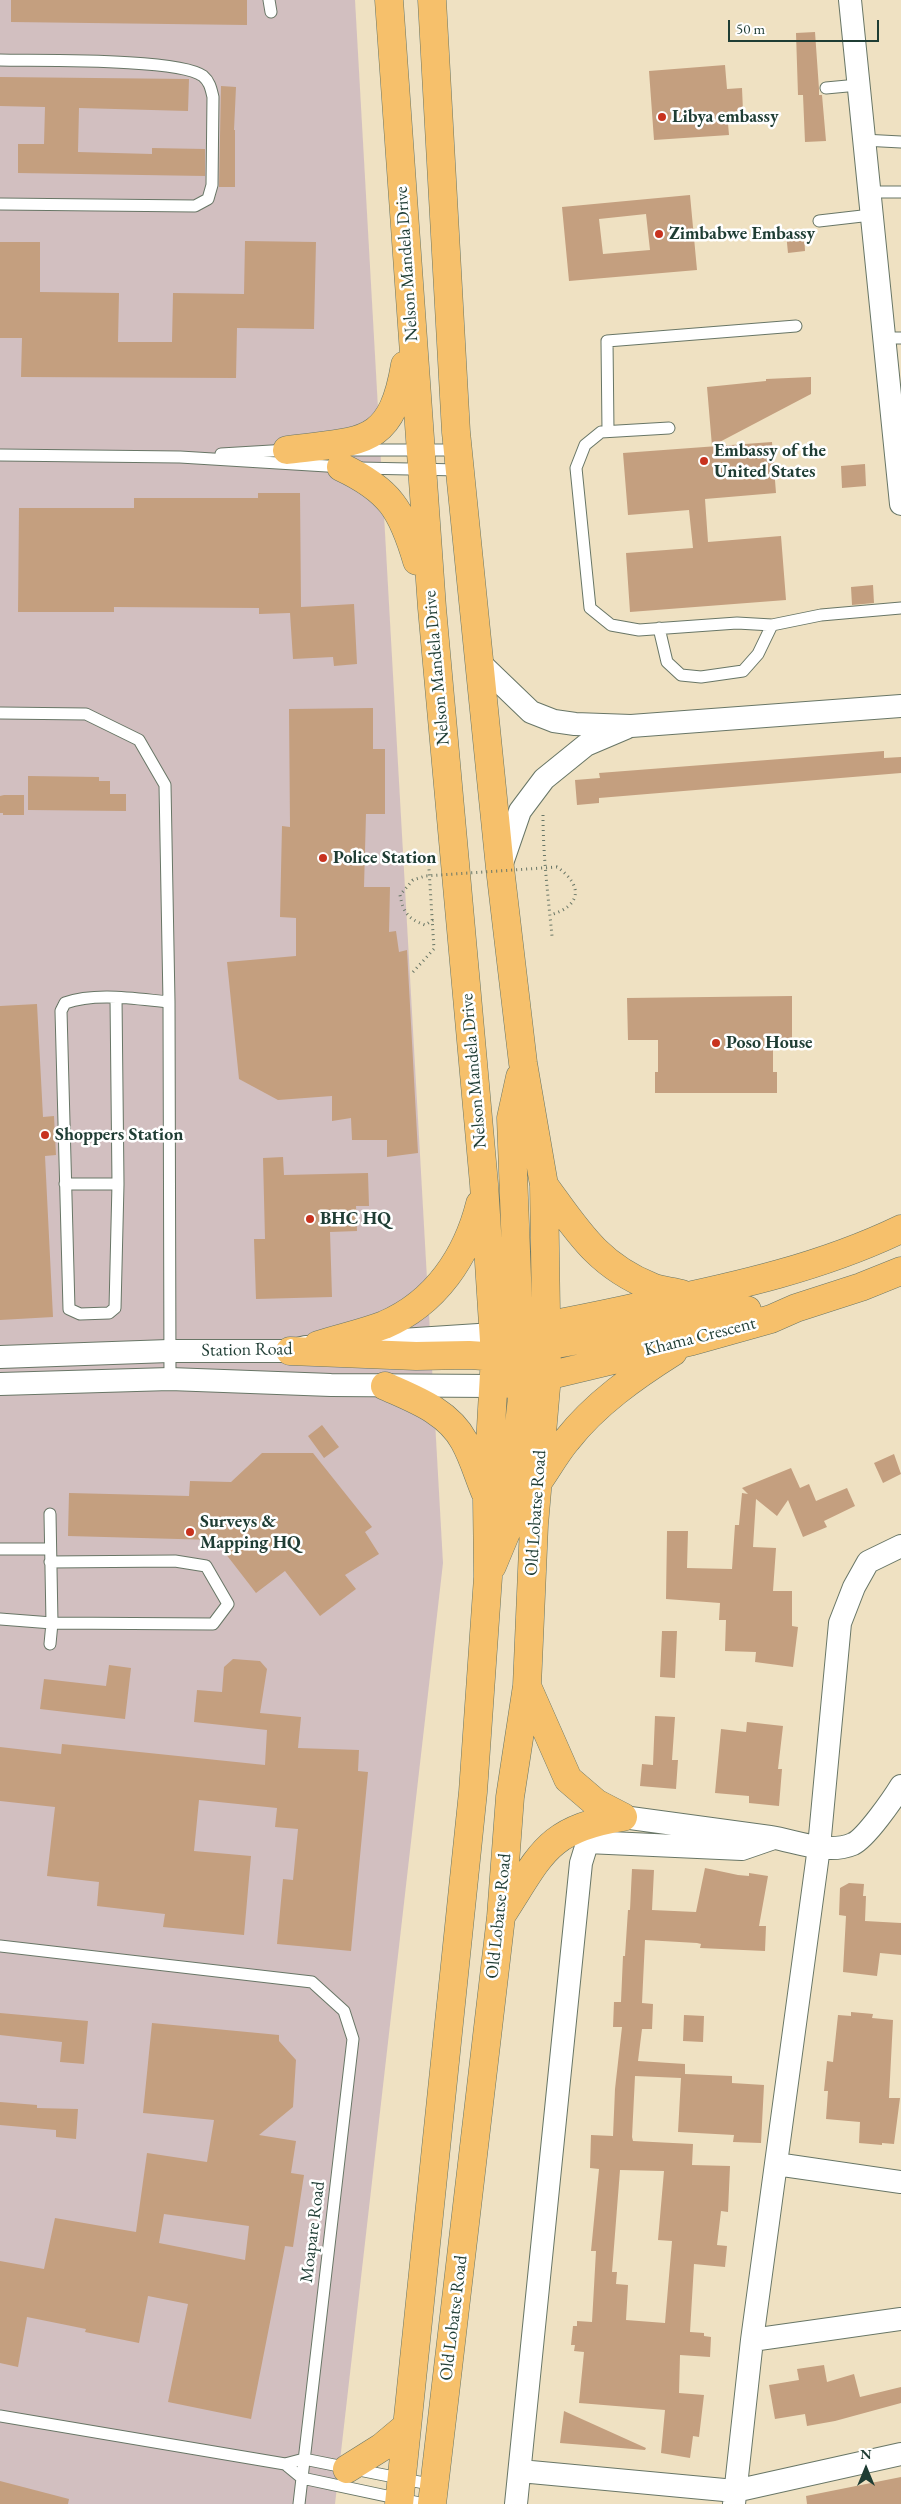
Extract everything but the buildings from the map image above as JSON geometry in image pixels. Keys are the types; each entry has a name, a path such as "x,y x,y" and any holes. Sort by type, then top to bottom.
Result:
{"main road":[{"name":"Nelson Mandela Drive","path":"388,0 432,608 484,1184 523,1351"},
{"path":"432,0 459,460 500,868 523,1063 544,1185 523,1351 507,1530 488,1576"},
{"path":"287,450 356,441 378,430 398,398 411,313"},
{"path":"341,467 368,480 386,495 399,513 408,528 432,608"},
{"path":"523,1063 511,1118 523,1351"},
{"path":"317,1345 384,1325 412,1310 436,1289 453,1267 466,1245 475,1223 484,1184"},
{"path":"544,1185 582,1239 600,1257 616,1269 654,1288 691,1295"},
{"path":"494,1386 523,1351 691,1295 812,1266 865,1246 901,1229"},
{"name":"Khama Crescent","path":"523,1351 690,1342 771,1320 796,1308 861,1287 901,1271"},
{"path":"290,1351 416,1356 523,1351 752,1309 796,1308"},
{"path":"537,1484 567,1439 599,1407 638,1374 690,1342"},
{"name":"Old Lobatse Road","path":"415,2496 501,1917 510,1796 526,1686 537,1484 523,1351"},
{"path":"385,1386 431,1407 454,1427 464,1440 488,1498"},
{"name":"Old Lobatse Road","path":"415,2496 407,2426 473,1792 488,1576 488,1498 494,1386"},
{"path":"526,1686 568,1778 596,1802 623,1817"},
{"path":"501,1917 544,1850 560,1836 590,1831 623,1817"},
{"path":"346,2469 382,2447 407,2426"}],"street":[{"path":"850,0 868,192 892,338 901,504"},
{"path":"480,663 531,712 542,718 575,724 631,726 901,706"},
{"path":"500,868 520,811 544,779 586,745 631,726"},
{"name":"Station Road","path":"0,1357 169,1351 290,1351 317,1345 523,1351"},
{"name":"Station Road","path":"3,1384 170,1378 385,1386 494,1386"},
{"path":"734,2498 752,2340 819,1847 840,1623 854,1587 868,1562 901,1546"},
{"path":"623,1817 775,1838 819,1847 854,1844 880,1816 901,1786"},
{"path":"516,2504 581,1863 590,1831 742,1849 775,1838"},
{"path":"776,2164 901,2182"},
{"path":"752,2340 901,2319"},
{"path":"520,2471 734,2498 901,2454"}],"lane":[{"path":"269,0 271,12"},
{"path":"0,60 140,64 190,70 204,76 210,84 213,96 213,152 212,185 208,199 195,206 0,204"},
{"path":"826,88 858,85"},
{"path":"863,140 901,142"},
{"path":"868,192 901,192"},
{"path":"819,221 871,215"},
{"path":"608,431 607,341 796,326"},
{"path":"669,428 601,432 584,445 576,468 590,608 611,625 638,630 737,623 772,625 821,615 901,608"},
{"path":"180,457 287,450 421,461 459,460"},
{"path":"0,455 180,457 341,467 459,460"},
{"path":"659,628 667,662 681,675 701,677 742,671 758,654 772,625"},
{"path":"0,713 86,714 139,740 165,785 169,1002 170,1378"},
{"path":"116,998 118,1184 115,1308 109,1314 80,1314 69,1309 61,1011 65,1003 75,999 116,998 169,1002"},
{"path":"65,1184 118,1184"},
{"path":"50,1514 52,1623 50,1644"},
{"path":"0,1549 50,1550"},
{"path":"0,1619 52,1623 213,1624 228,1604 206,1566 175,1561 50,1562"},
{"name":"Moapare Road","path":"0,1946 312,1982 344,2010 353,2039 299,2504"},
{"path":"0,2416 285,2464 304,2459 346,2469 415,2496"},
{"path":"285,2464 302,2478 415,2496"}],"path":[{"path":"544,779 543,850 546,898 552,936"},
{"path":"413,972 434,948 434,920 428,853"},
{"path":"434,920 425,925 414,922 402,910 400,895 413,880 425,876 557,867 570,876 575,886 574,900 565,910 550,915"}],"shaded area":[{"path":"0,0 355,0 443,1563 335,2504 0,2504"}],"place":[{"name":"Libya embassy","path":"662,117"},
{"name":"Zimbabwe Embassy","path":"659,234"},
{"name":"Embassy of the United States","path":"704,461"},
{"name":"Police Station","path":"323,858"},
{"name":"Poso House","path":"716,1043"},
{"name":"Shoppers Station","path":"45,1135"},
{"name":"BHC HQ","path":"310,1219"},
{"name":"Surveys & Mapping HQ","path":"190,1532"}]}
